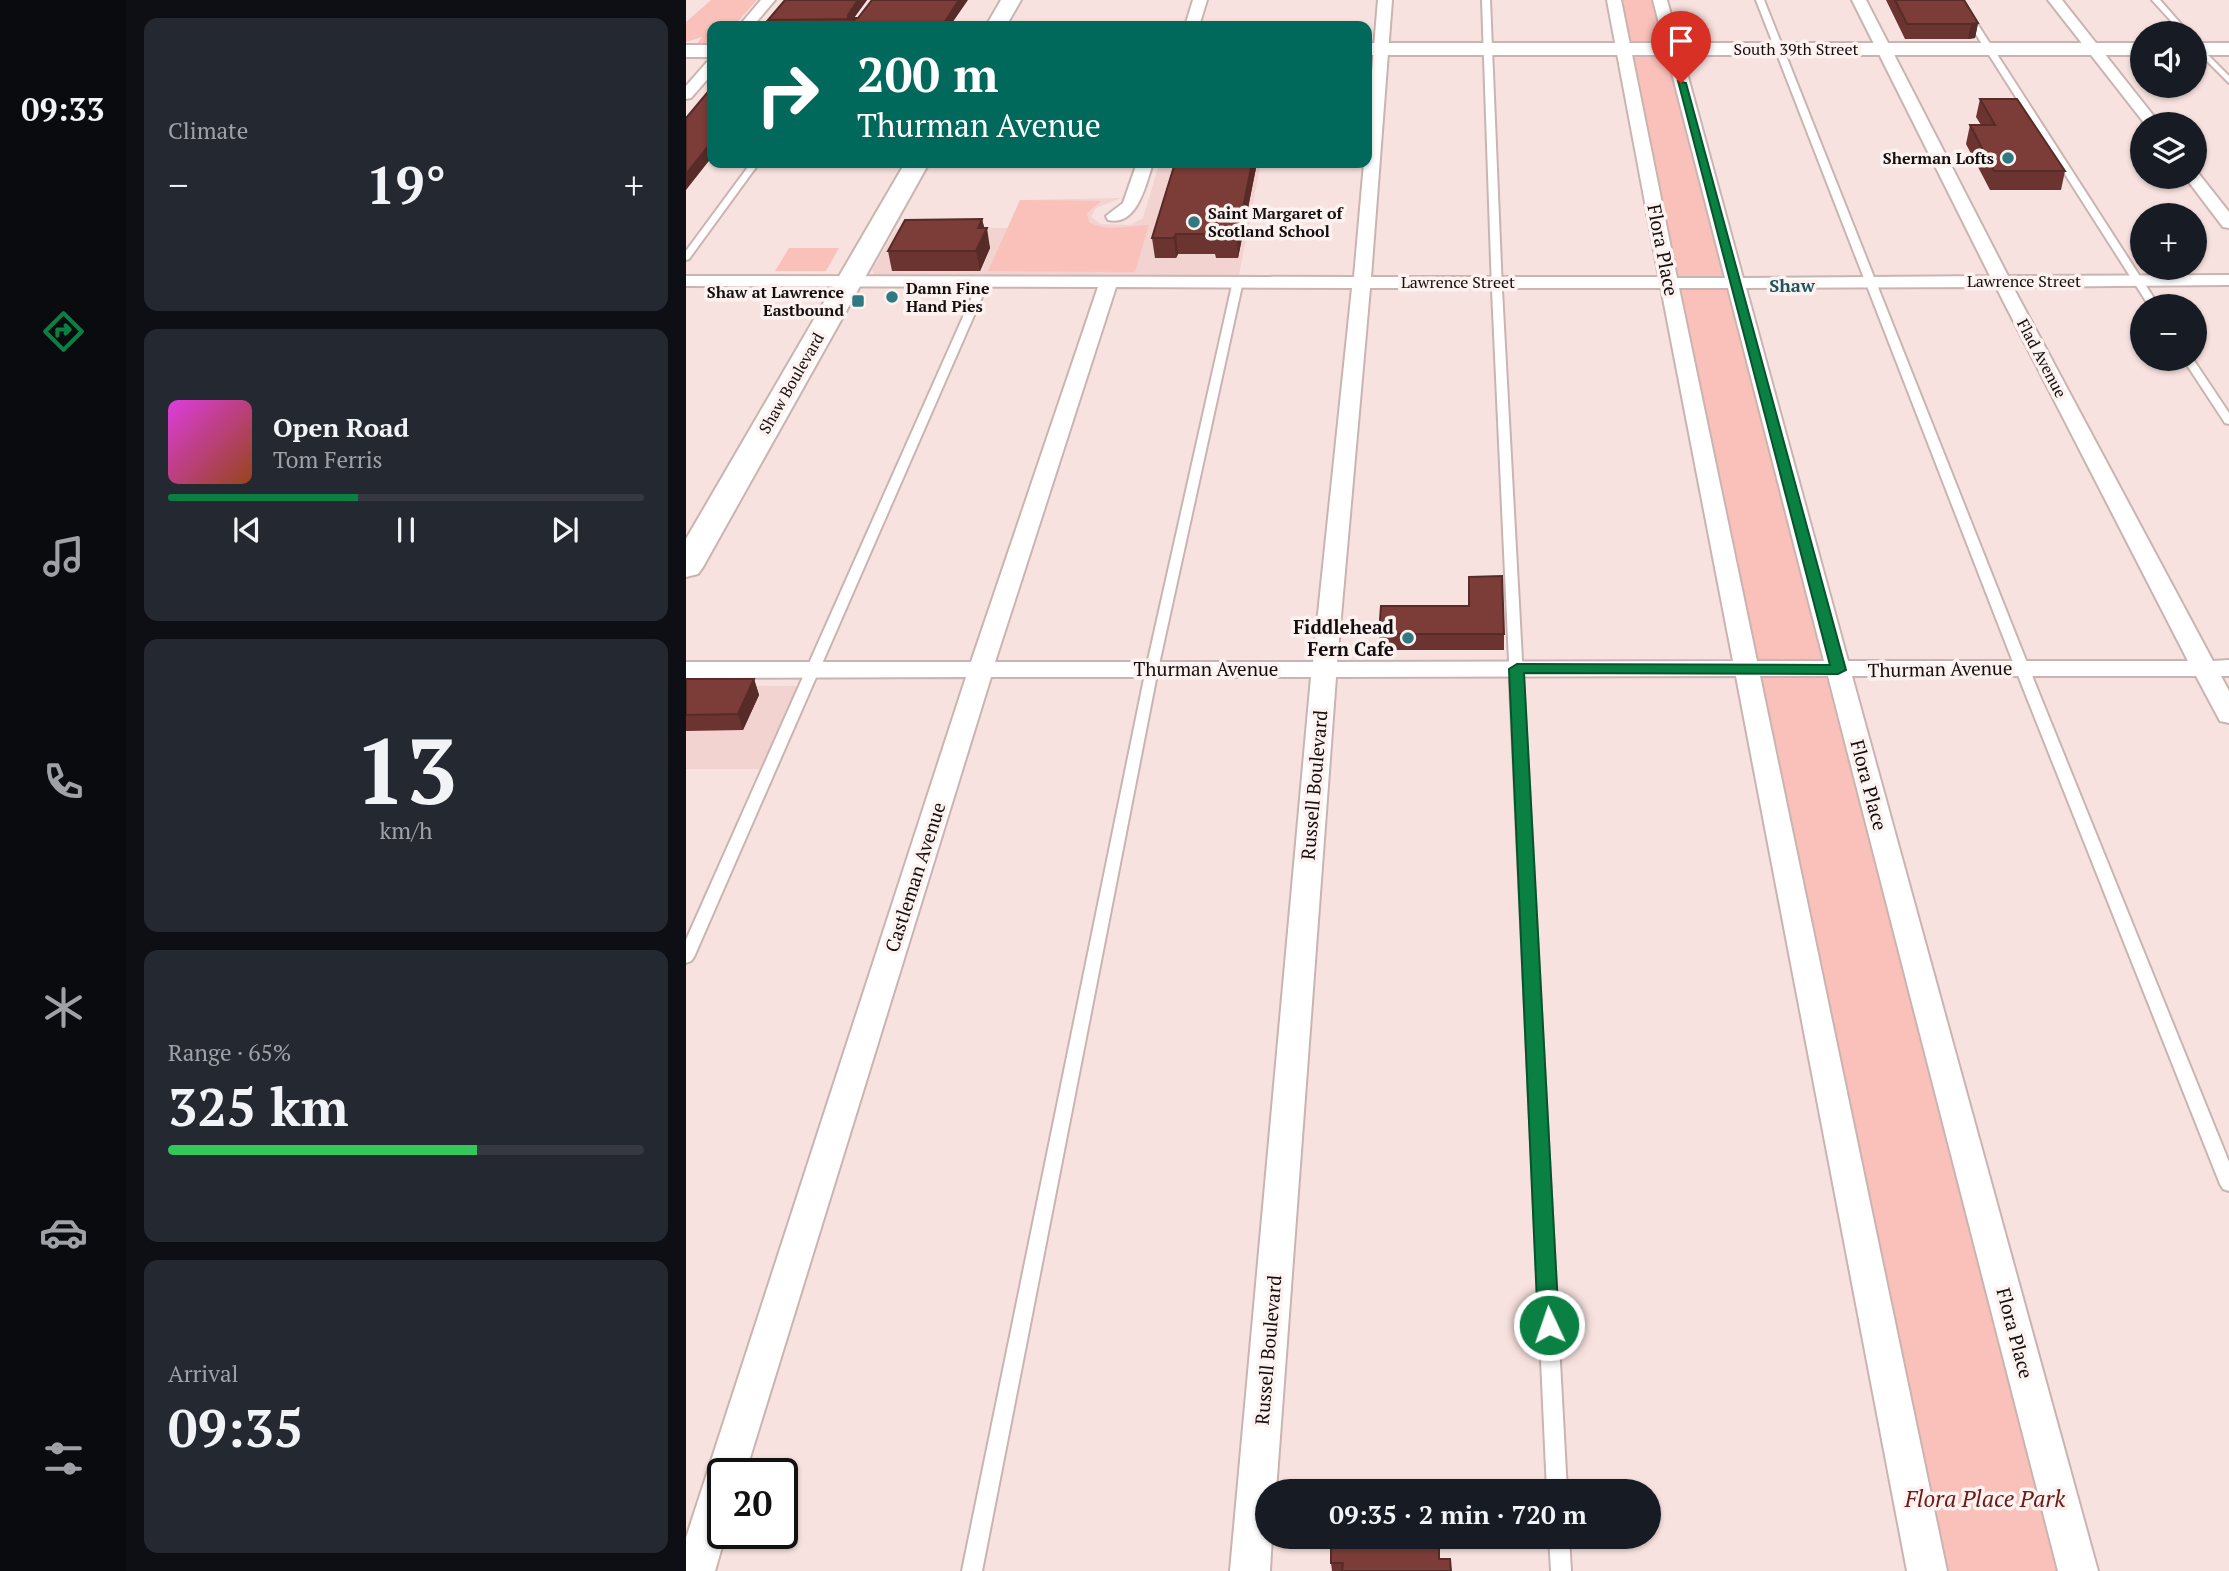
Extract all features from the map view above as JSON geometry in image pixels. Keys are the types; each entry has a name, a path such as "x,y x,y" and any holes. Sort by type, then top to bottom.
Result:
{"street":[{"path":"750,21 768,0"},
{"path":"999,21 1011,0"},
{"path":"1194,21 1200,0"},
{"name":"Russell Boulevard","path":"1372,88 1374,49 1385,0"},
{"name":"Flora Place","path":"1614,0 1626,49 1669,282 1927,1571"},
{"name":"Flora Place","path":"1660,0 2078,1571"},
{"name":"Flad Avenue","path":"1859,0 2001,280 2229,715"},
{"path":"2055,0 2144,112"},
{"path":"2207,48 2229,49"},
{"name":"South 39th Street","path":"1374,49 2130,49"},
{"path":"686,51 707,51"},
{"path":"686,95 707,71"},
{"name":"Shaw Boulevard","path":"686,567 914,168"},
{"path":"1114,216 1130,205 1142,168"},
{"name":"Russell Boulevard","path":"1251,1571 1324,669 1362,282 1368,168"},
{"path":"2202,189 2229,223"},
{"name":"Lawrence Street","path":"686,281 1734,283 2229,280"},
{"name":"Castleman Avenue","path":"731,1458 981,669 1109,281"},
{"name":"Thurman Avenue","path":"686,670 2229,668"},
{"path":"695,1571 707,1533"}],"lane":[{"path":"1486,0 1497,281 1556,1479"},
{"path":"1760,0 1869,282 2229,1184"},
{"path":"1958,0 2146,294"},
{"path":"2156,0 2175,21"},
{"path":"2207,58 2229,81"},
{"path":"686,257 751,168"},
{"path":"686,957 985,281"},
{"path":"972,1571 1152,669 1238,281"},
{"path":"2196,371 2229,421"},
{"path":"1560,1549 1561,1571"}],"shaded area":[{"name":"Saint Margaret of Scotland School","path":"1158,168 1260,168 1239,275 884,276 874,274 872,270 896,229 1008,228 1020,200 1121,198 1096,208 1091,217 1101,224 1131,225 1143,218"},
{"path":"686,685 801,686 763,769 686,769"}],"green space":[{"path":"711,0 757,0 738,21 707,21 707,45 696,45 702,37 686,42 686,22"},
{"name":"Flora Place Park","path":"1614,0 1660,0 2078,1571 1927,1571"},
{"path":"1020,200 1101,201 1087,213 1089,222 1111,228 1149,225 1135,272 988,271"},
{"path":"789,248 839,248 826,271 775,271"}],"building":[{"path":"785,0 858,0 848,18 858,18 872,0 959,0 945,21 768,20"},
{"path":"1895,0 1964,0 1978,23 1907,24"},
{"path":"707,93 707,147 686,174 686,118"},
{"path":"1980,99 2017,99 2065,171 1994,171 1970,125 1995,125"},
{"path":"1173,168 1251,168 1237,238 1214,239 1214,234 1176,234 1174,238 1152,238"},
{"path":"982,219 978,228 987,228 976,251 888,251 905,220"},
{"path":"1502,576 1504,634 1379,634 1381,606 1469,606 1469,577"},
{"path":"686,679 754,679 738,714 686,715"},
{"path":"1331,1549 1439,1549 1439,1559 1450,1559 1451,1571 1342,1571 1343,1563 1331,1563"}],"place":[{"name":"Sherman Lofts","path":"2008,158"},
{"name":"Saint Margaret of Scotland School","path":"1194,222"},
{"name":"Damn Fine Hand Pies","path":"892,297"},
{"name":"Shaw at Lawrence Eastbound","path":"858,301"},
{"name":"Fiddlehead Fern Cafe","path":"1408,638"}],"district":[{"name":"Shaw","path":"1792,286"}],"route":[{"path":"1549,1325 1517,669 1838,670 1681,83"}]}
